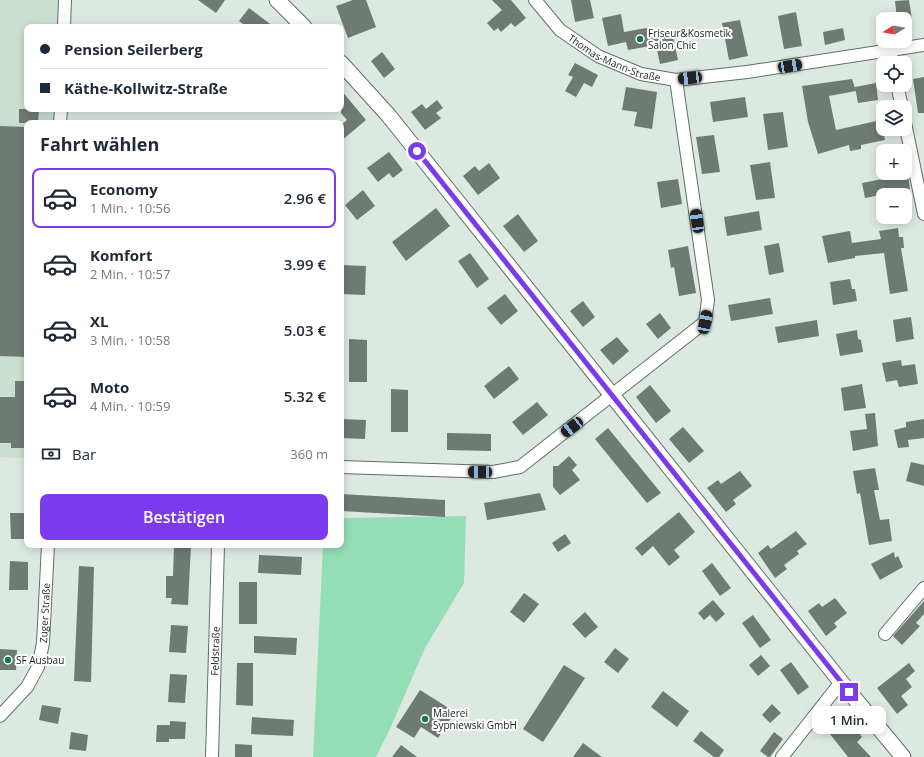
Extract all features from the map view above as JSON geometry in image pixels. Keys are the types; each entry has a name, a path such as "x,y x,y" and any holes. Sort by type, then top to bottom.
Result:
{"street":[{"path":"64,24 65,0"},
{"path":"276,0 301,24"},
{"name":"Thomas-Mann-Straße","path":"535,0 560,30 598,56 641,74 676,80 747,72 924,45"},
{"path":"890,50 891,56"},
{"path":"344,66 389,116 841,682 903,757"},
{"path":"344,467 466,471 507,470 520,467 705,322 708,308 706,281 676,80"},
{"path":"908,136 924,214"},
{"name":"Zuger Straße","path":"0,716 27,687 38,667 43,643 48,548"},
{"name":"Feldstraße","path":"212,757 218,548"},
{"path":"885,634 924,588"},
{"path":"782,757 841,682"}],"shaded area":[{"path":"0,0 61,0 60,24 24,24 24,112 57,112 57,120 24,120 24,458 0,457"}],"green space":[{"path":"466,516 464,583 425,648 390,729 376,757 313,757 323,548 344,548 344,518"}],"building":[{"path":"198,0 225,0 216,13"},
{"path":"353,0 366,0 376,27 348,38 336,6"},
{"path":"492,0 511,0 526,18 515,27 511,23 501,32 498,28 494,31 487,23 502,10"},
{"path":"571,0 590,0 594,18 575,22"},
{"path":"909,0 911,12 896,12 895,1"},
{"path":"249,8 270,24 243,24 239,21"},
{"path":"796,12 802,46 784,49 778,16"},
{"path":"621,14 624,32 652,27 654,36 672,32 678,60 660,64 656,45 628,50 626,42 608,46 602,18"},
{"path":"740,20 748,56 729,60 722,23"},
{"path":"843,28 845,40 825,45 823,32"},
{"path":"382,52 395,69 384,78 371,61"},
{"path":"575,63 598,75 592,87 584,83 576,97 565,91 573,77 568,75"},
{"path":"924,77 924,113 918,113 913,79"},
{"path":"852,79 856,91 829,96 836,130 876,121 876,136 884,136 885,140 861,145 861,149 850,151 849,145 818,154 808,122 802,86"},
{"path":"876,83 878,100 858,103 855,87"},
{"path":"626,87 657,92 652,129 634,126 637,112 622,110"},
{"path":"344,94 366,120 344,138 344,122 347,120 341,113 344,112"},
{"path":"745,97 748,117 713,122 710,102"},
{"path":"437,100 443,108 436,113 441,118 425,130 411,112 422,104 426,109"},
{"path":"19,109 24,109 24,112 39,112 38,120 24,120 24,123 19,123"},
{"path":"783,112 788,147 768,150 763,114"},
{"path":"0,126 24,127 24,357 0,356"},
{"path":"714,135 720,172 702,174 696,137"},
{"path":"389,152 403,170 393,178 389,173 378,182 367,168"},
{"path":"770,162 775,198 756,200 750,165"},
{"path":"489,163 500,178 478,195 463,176 475,166 479,171"},
{"path":"678,179 682,204 661,208 657,182"},
{"path":"877,180 909,180 910,188 876,188 876,196 865,198 862,183"},
{"path":"363,190 375,206 357,220 345,205"},
{"path":"436,208 450,226 406,261 392,242"},
{"path":"759,211 762,230 727,236 724,217"},
{"path":"518,214 538,241 524,252 503,226"},
{"path":"898,228 899,237 903,237 904,248 901,248 908,291 890,294 884,253 855,256 855,258 828,263 822,236 850,231 852,243 881,239 879,231"},
{"path":"779,243 784,272 769,275 764,246"},
{"path":"688,246 696,293 679,296 674,267 671,268 668,250"},
{"path":"470,253 489,279 477,288 458,261"},
{"path":"344,265 366,266 365,295 344,294"},
{"path":"850,279 852,289 855,289 857,301 833,305 830,282"},
{"path":"505,294 518,311 501,325 487,308"},
{"path":"770,298 773,314 731,321 728,305"},
{"path":"583,301 595,317 583,327 570,311"},
{"path":"660,313 671,328 658,339 646,324"},
{"path":"911,317 914,339 896,342 893,320"},
{"path":"817,320 819,336 778,343 775,327"},
{"path":"857,330 858,339 861,340 863,352 840,356 836,334"},
{"path":"617,337 629,351 613,365 600,350"},
{"path":"349,339 367,340 367,382 349,382"},
{"path":"901,360 902,366 915,364 918,384 899,387 897,380 886,382 882,363"},
{"path":"509,366 519,379 494,399 484,386"},
{"path":"15,381 24,381 24,448 11,448 11,443 0,443 0,397 15,397"},
{"path":"862,384 866,408 844,411 841,388"},
{"path":"650,385 671,411 656,423 636,397"},
{"path":"391,389 408,390 408,432 391,432"},
{"path":"537,402 548,415 523,435 512,422"},
{"path":"875,413 878,446 853,451 850,431 867,429 865,414"},
{"path":"344,419 366,420 365,439 344,438"},
{"path":"924,419 924,438 908,440 909,447 898,448 894,430 906,427 906,422"},
{"path":"683,427 704,451 689,463 669,439"},
{"path":"608,428 661,493 647,503 595,439"},
{"path":"447,433 491,434 491,451 447,450"},
{"path":"569,456 577,465 572,470 580,480 560,495 553,487 553,466 558,466"},
{"path":"911,462 924,465 924,486 906,481"},
{"path":"875,468 879,490 874,490 880,520 889,519 892,541 869,545 860,493 857,494 853,471"},
{"path":"740,471 752,486 733,500 736,504 726,512 707,488 718,480 721,484"},
{"path":"540,493 546,510 487,520 484,503"},
{"path":"344,494 445,500 445,517 344,511"},
{"path":"679,512 695,532 674,550 680,557 669,566 653,546 642,556 635,548"},
{"path":"10,513 24,513 24,539 11,539"},
{"path":"796,531 807,544 797,551 799,554 784,565 787,569 775,578 758,553 768,545 771,549"},
{"path":"565,534 571,543 558,552 552,543"},
{"path":"174,548 191,548 188,605 171,604 172,598 166,598 166,576 173,576"},
{"path":"894,552 895,558 898,556 903,567 880,580 871,564"},
{"path":"259,555 302,557 301,575 258,573"},
{"path":"10,561 28,562 28,590 9,590"},
{"path":"712,563 731,588 720,596 702,571"},
{"path":"79,566 94,567 91,682 74,681"},
{"path":"239,582 257,582 257,624 239,624"},
{"path":"524,593 539,604 524,623 510,612"},
{"path":"835,598 847,613 834,623 837,627 826,636 808,611 819,603 822,607"},
{"path":"713,600 725,614 716,622 710,615 704,620 698,613"},
{"path":"924,601 924,614 916,623 920,626 902,645 893,636"},
{"path":"585,612 598,627 585,638 572,624"},
{"path":"753,615 771,640 760,648 742,623"},
{"path":"171,625 188,626 186,653 169,652"},
{"path":"254,636 297,638 296,655 254,653"},
{"path":"615,648 629,659 618,673 604,662"},
{"name":"SF Ausbau","path":"0,649 17,650 16,670 0,670"},
{"path":"761,655 770,666 758,676 749,665"},
{"path":"791,662 809,687 798,695 780,670"},
{"path":"237,663 253,663 253,706 236,705"},
{"path":"909,663 915,671 906,679 912,687 901,696 908,705 897,714 877,688"},
{"path":"564,665 585,678 543,742 523,729"},
{"path":"170,674 187,675 185,703 168,702"},
{"name":"Malerei Sypniewski GmbH","path":"420,690 455,712 438,738 421,727 414,738 396,727"},
{"path":"663,691 689,711 677,727 651,707"},
{"path":"772,704 781,713 770,723 762,715"},
{"path":"42,705 61,708 58,724 39,720"},
{"path":"844,714 862,737 857,742 871,757 848,757 826,729"},
{"path":"252,717 294,720 293,736 251,734"},
{"path":"170,721 186,722 185,739 169,739 169,742 156,742 157,725 170,725"},
{"path":"701,731 724,750 719,757 714,757 693,741"},
{"path":"71,732 88,735 86,751 69,749"},
{"path":"774,732 783,739 770,757 768,757 760,751"},
{"path":"583,743 602,757 573,757"},
{"path":"235,744 252,745 252,757 235,757"},
{"path":"401,745 417,757 392,757"}],"place":[{"name":"Friseur&Kosmetik Salon Chic","path":"640,39"},
{"name":"SF Ausbau","path":"8,660"},
{"name":"Malerei Sypniewski GmbH","path":"425,719"}],"route":[{"path":"417,151 849,692"}]}
